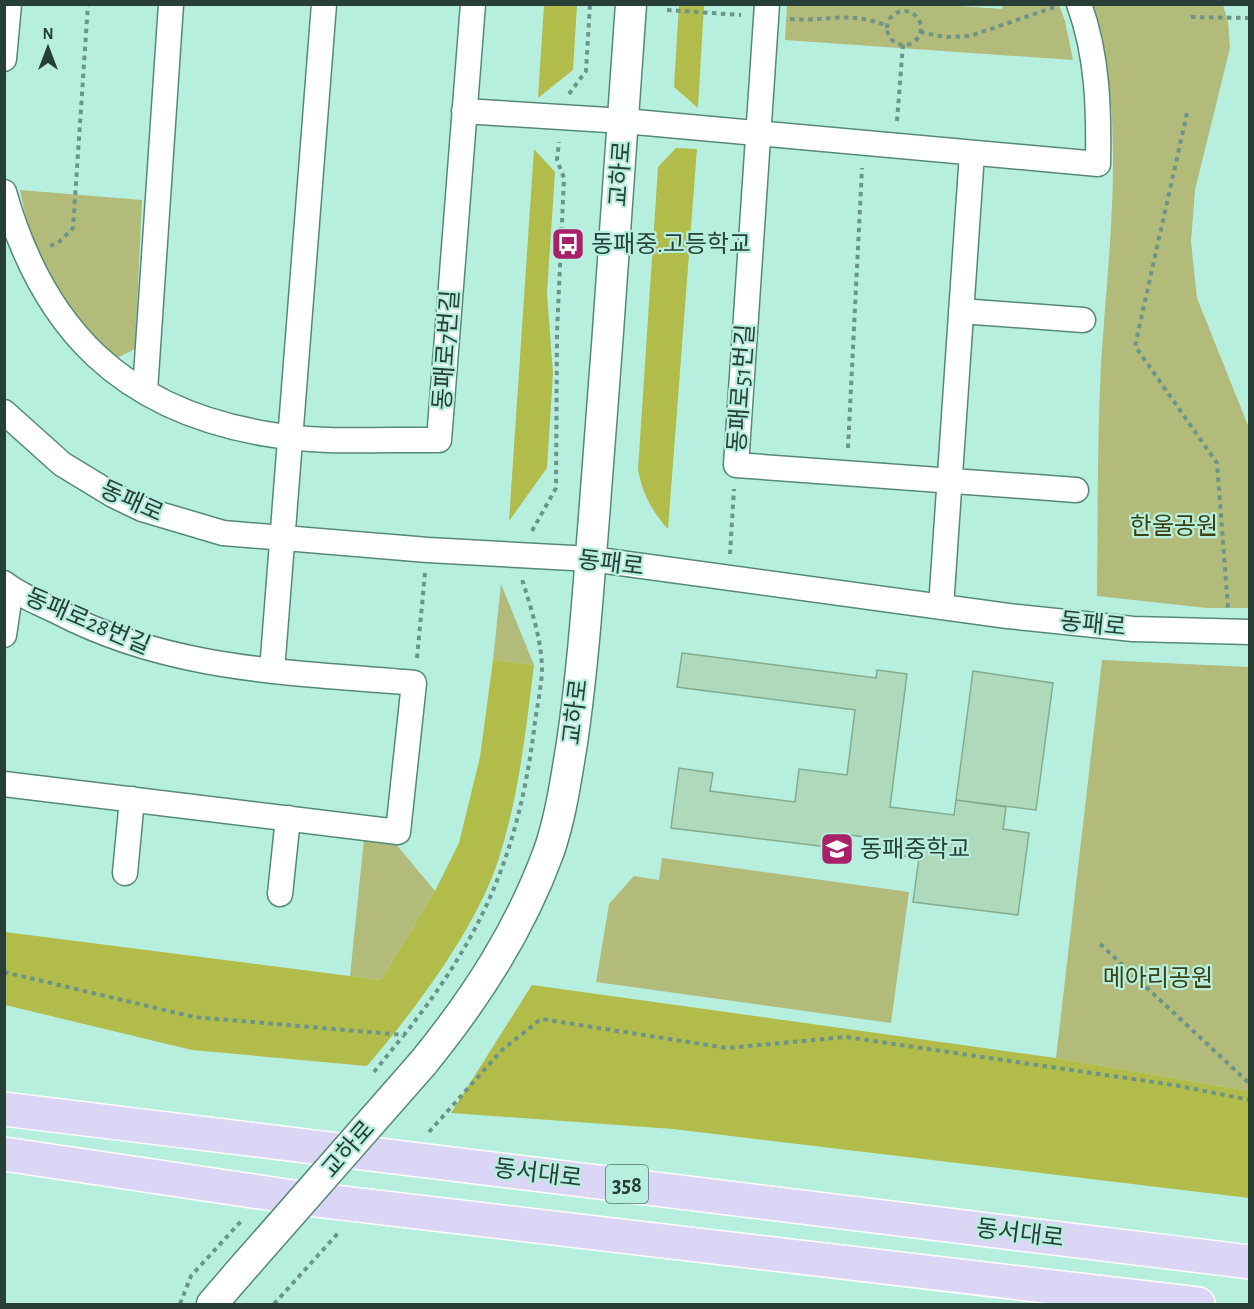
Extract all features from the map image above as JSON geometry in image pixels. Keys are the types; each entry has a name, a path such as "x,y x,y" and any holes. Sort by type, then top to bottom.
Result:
{"highway":[{"name":"동서대로","path":"4,1109 654,1187 1250,1262"},
{"name":"동서대로","path":"4,1156 363,1205 1198,1305"},
{"path":"654,1187 1250,1245"}],"street":[{"path":"4,59 9,4"},
{"path":"145,391 171,4"},
{"path":"272,671 324,4"},
{"name":"동패로7번길","path":"4,192 25,255 50,303 75,337 111,369 145,391 182,411 224,426 291,436 440,440 473,4"},
{"name":"교하로","path":"212,1305 459,1019 491,973 526,906 550,848 565,786 576,715 591,559 631,4"},
{"name":"동패로51번길","path":"767,4 736,465 1076,490"},
{"path":"464,111 624,121 1098,164 1099,105 1094,61 1079,4"},
{"path":"941,607 972,153"},
{"path":"961,311 1083,320"},
{"name":"동패로","path":"8,423 62,464 142,509 223,533 428,550 591,559 941,607 1133,629 1250,632"},
{"name":"동패로28번길","path":"4,635 8,585 118,640 178,658 272,671 414,683"},
{"path":"4,784 398,832 414,683"},
{"path":"125,873 132,799"},
{"path":"280,894 288,818"}],"path":[{"path":"25,255 58,243 73,228 88,4"},
{"path":"523,582 531,533 556,488 557,332 564,178 557,160 564,101 586,71 590,4"},
{"path":"920,32 945,37 970,36 1061,4"},
{"path":"904,11 915,14 921,24 920,32 915,40 903,44 896,42 889,34 888,24 893,15 904,11"},
{"path":"1191,17 1250,18"},
{"path":"896,146 903,44"},
{"path":"1187,113 1135,346 1217,463 1229,615"},
{"path":"846,473 863,143"},
{"path":"728,579 736,465"},
{"path":"414,683 428,550"},
{"path":"1100,944 1250,1084"},
{"path":"406,1157 502,1050 541,1018 728,1048 846,1037 1174,1085 1250,1100"},
{"path":"274,1305 363,1205"}],"green space":[{"path":"931,4 1002,9 1003,5 1059,5 1065,21 1073,60 785,40 787,5"},
{"path":"544,5 577,5 573,70 538,98"},
{"path":"679,5 704,5 698,108 674,87"},
{"name":"한울공원","path":"1093,5 1223,5 1228,21 1230,48 1195,190 1191,242 1197,298 1249,428 1249,608 1207,608 1097,596 1101,365 1111,230 1113,137 1104,47"},
{"path":"676,148 697,149 668,529 648,501 638,470 658,167"},
{"path":"534,149 555,172 547,293 553,374 547,468 509,521"},
{"path":"20,190 142,200 135,349 117,358 81,322 66,302 42,261 33,239"},
{"path":"501,584 534,665 493,660"},
{"path":"493,660 534,665 517,786 499,858 489,885 460,940 424,994 367,1066 192,1050 5,1005 5,932 381,980 435,891 459,843 480,757"},
{"name":"메아리공원","path":"1102,660 1249,667 1249,1091 1056,1058"},
{"path":"364,839 395,843 435,891 381,980 350,976"},
{"path":"662,858 909,892 891,1023 596,982 609,904 634,876 659,880"},
{"path":"532,985 1056,1058 1249,1091 1249,1198 673,1129 451,1113"}],"building":[{"path":"682,653 876,678 877,670 907,674 890,807 954,815 956,800 1006,807 1003,829 1029,833 1018,915 913,902 919,858 862,851 864,837 837,833 836,848 671,828 679,768 713,773 710,791 795,802 799,769 847,775 855,710 677,687"},
{"path":"973,671 1053,683 1036,810 956,800"}],"place":[{"name":"동패중.고등학교","path":"568,244"},
{"name":"동패중학교","path":"837,849"}]}
